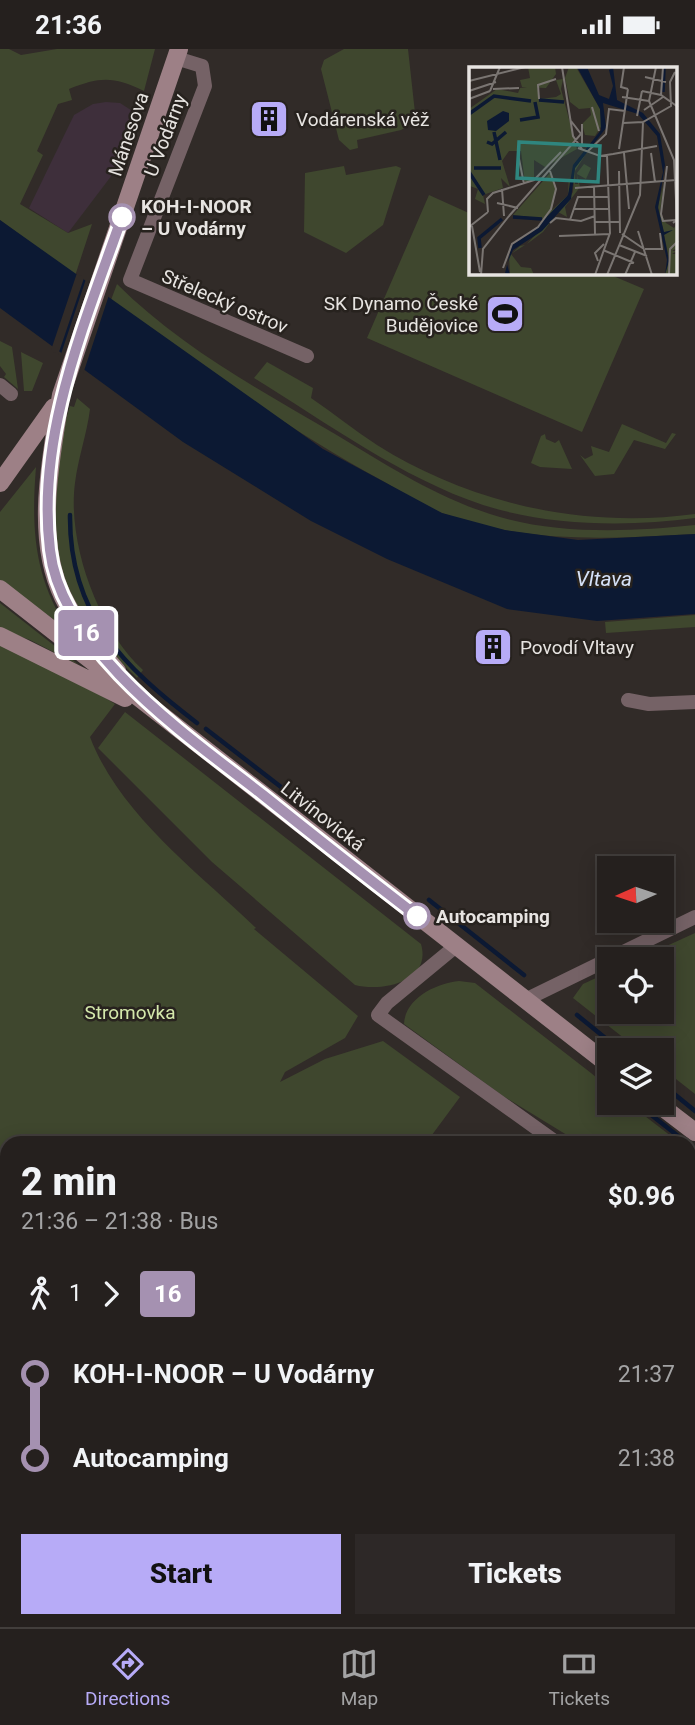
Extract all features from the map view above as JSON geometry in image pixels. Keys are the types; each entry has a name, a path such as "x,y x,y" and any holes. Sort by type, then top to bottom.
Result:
{"main road":[{"name":"Mánesova","path":"63,390 178,53"},
{"path":"0,484 44,426 63,390"},
{"path":"63,390 53,444 48,525 55,578 72,614 103,655 164,718"},
{"path":"0,589 164,718"},
{"path":"0,636 39,652 164,718"},
{"name":"Litvínovická","path":"164,718 597,1056"},
{"path":"673,1115 695,1132"}],"street":[{"name":"U Vodárny","path":"130,280 205,86 202,66 178,53"},
{"name":"Střelecký ostrov","path":"130,280 307,356"},
{"path":"628,700 649,704 695,702"},
{"path":"525,1000 695,917"},
{"path":"456,946 387,1003 378,1015 547,1136"}],"shaded area":[{"path":"120,103 137,114 112,175 68,233 29,208 74,115 93,104"}],"green space":[{"path":"0,49 9,49 21,55 57,49 155,49 144,91 124,83 106,80 69,89 72,100 58,104 37,151 43,155 20,204 68,233 92,224 75,276 0,220"},
{"path":"344,49 408,49 416,122 401,130 357,140 358,148 350,150 339,140 321,69 324,60"},
{"path":"344,166 346,175 396,166 401,168 383,225 346,253 304,232 305,173"},
{"name":"SK Dynamo České Budějovice","path":"429,195 469,213 469,275 611,275 644,289 582,432 367,338"},
{"path":"117,284 167,327 221,366 391,468 469,507 540,526 618,530 695,525 695,534 599,538 535,535 473,523 434,510 311,439 210,371 111,300"},
{"path":"0,341 12,347 18,389 4,377 6,374 0,366"},
{"path":"21,352 43,363 32,391 24,391"},
{"path":"267,362 313,388 311,398 377,445 413,466 451,483 490,497 571,514 654,518 695,514 695,518 642,523 588,523 534,517 483,505 453,494 394,465 254,378"},
{"path":"77,398 90,409 75,483 76,532 81,558 89,584 112,632 143,670 137,678 114,655 79,610 60,563 55,537 57,474 65,423 70,406 74,407"},
{"path":"622,424 666,443 672,433 676,434 665,449 634,440 614,474 595,476 580,455 585,459 593,455 591,446 609,452"},
{"path":"545,434 546,439 555,443 559,440 572,469 540,467 531,463 541,436"},
{"path":"36,467 35,532 42,572 48,592 69,631 0,580 0,512"},
{"path":"0,603 79,665 30,640 0,629"},
{"path":"695,615 695,627 606,633 605,622"},
{"name":"Stromovka","path":"0,644 85,685 115,704 90,737 120,792 162,840 256,928 254,929 358,1016 345,1038 285,1072 280,1082 325,1059 383,1041 460,1097 431,1136 0,1136"},
{"path":"125,712 421,944 422,957 412,976 391,985 355,985 212,862 98,748"},
{"path":"695,933 695,1094 674,1077 674,1038 624,1038 606,1024 674,1024 674,947 664,947"},
{"path":"597,978 597,1017 573,998 583,984"},
{"path":"459,981 475,983 597,1078 597,1115 644,1115 671,1136 569,1136 503,1096 404,1024 416,999 441,985"}],"water":[{"name":"Vltava","path":"0,220 323,449 442,513 505,530 578,540 695,534 695,614 597,621 507,609 387,559 311,521 183,442 0,308"}],"pier":[{"path":"77,273 84,278 58,355 51,350"},
{"path":"86,279 109,295 83,374 60,357"}],"waterway":[{"path":"70,515 72,550 79,582 90,610 124,659 197,723"},
{"path":"206,729 281,787"},
{"path":"303,804 344,835"},
{"path":"429,900 524,975"},
{"path":"577,1015 605,1038"},
{"path":"674,1094 695,1111"},
{"path":"651,1115 678,1136"}],"bus line":[{"name":"16","path":"122,217 61,395 53,444 48,525 55,578 63,597 72,614 103,655 164,718 417,916"}],"place":[{"name":"Vodárenská věž","path":"269,119"},
{"name":"KOH-I-NOOR – U Vodárny","path":"122,217"},
{"name":"SK Dynamo České Budějovice","path":"505,314"},
{"name":"Povodí Vltavy","path":"493,647"},
{"name":"Autocamping","path":"417,916"}]}
